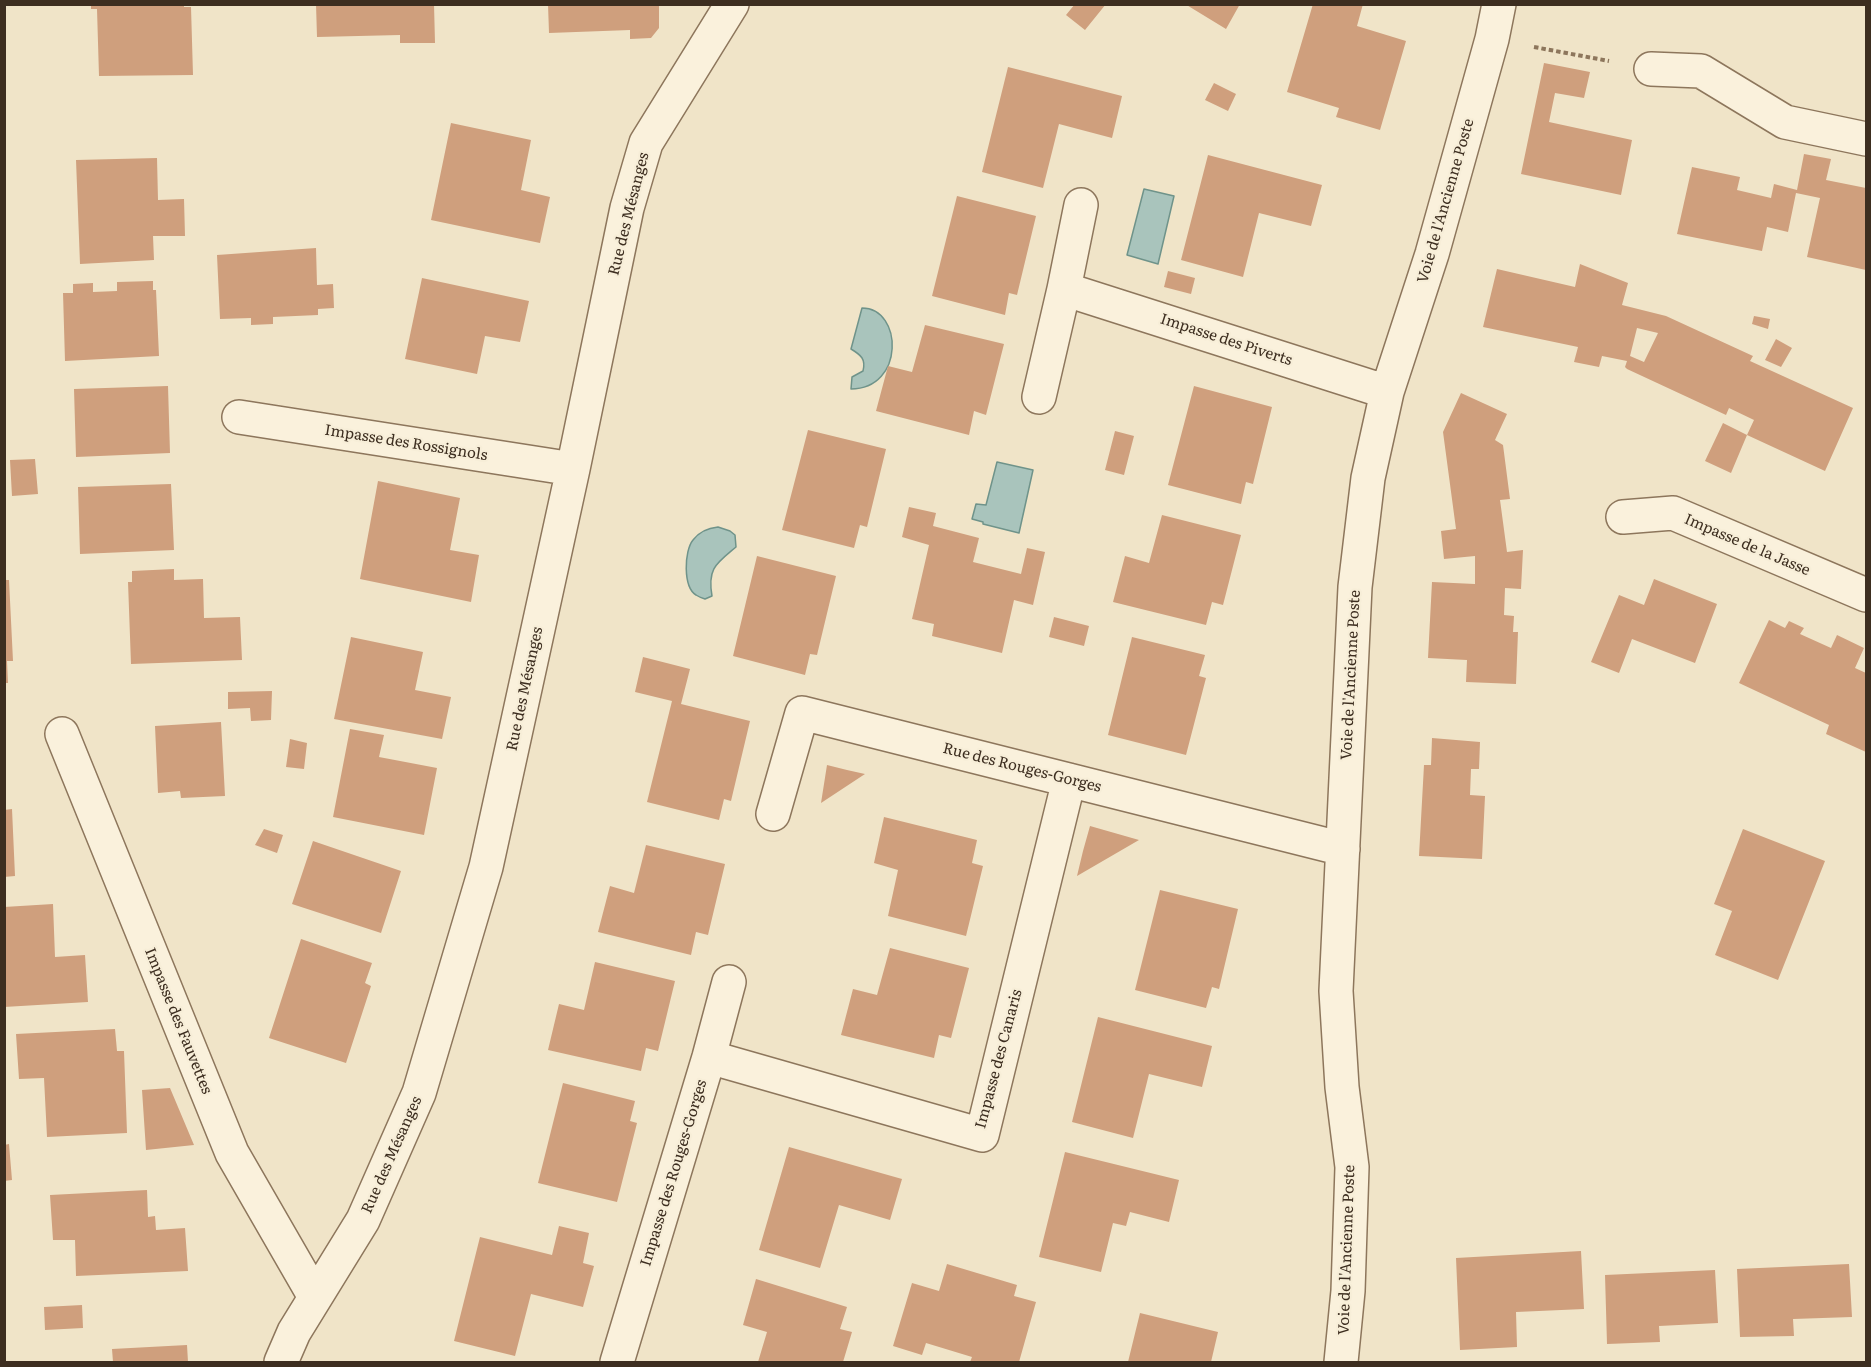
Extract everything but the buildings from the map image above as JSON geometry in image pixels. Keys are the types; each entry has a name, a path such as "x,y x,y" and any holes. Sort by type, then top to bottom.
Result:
{"street":[{"name":"Rue des Mésanges","path":"281,1362 294,1332 363,1220 419,1093 486,867 573,469 627,208 646,143 732,4"},
{"name":"Voie de l'Ancienne Poste","path":"1341,1362 1348,1291 1352,1167 1342,1087 1336,991 1355,587 1368,478 1387,392 1432,254 1492,39 1499,4"},
{"path":"1651,69 1701,71 1785,122 1866,139"},
{"path":"1039,397 1081,205"},
{"name":"Impasse des Piverts","path":"1064,289 1387,392"},
{"name":"Impasse des Rossignols","path":"239,417 573,469"},
{"name":"Impasse de la Jasse","path":"1623,517 1673,513 1866,595"},
{"name":"Rue des Rouges-Gorges","path":"773,814 802,713 1343,849"},
{"name":"Impasse des Fauvettes","path":"62,734 232,1153 315,1297"},
{"name":"Impasse des Canaris","path":"709,1057 982,1135 1069,780"},
{"name":"Impasse des Rouges-Gorges","path":"617,1362 709,1057 729,982"}],"path":[{"path":"1492,39 1651,69"}],"water":[{"path":"1144,189 1174,196 1158,264 1127,255"},
{"path":"862,308 876,311 885,321 891,334 892,348 889,363 881,376 869,386 851,389 852,377 863,371 864,367 862,358 851,349"},
{"path":"997,462 1033,470 1019,533 972,519 976,504 986,505"},
{"path":"718,527 735,535 736,547 712,572 712,596 705,599 696,595 689,585 686,569 688,552 690,545 698,535 707,529"}]}
